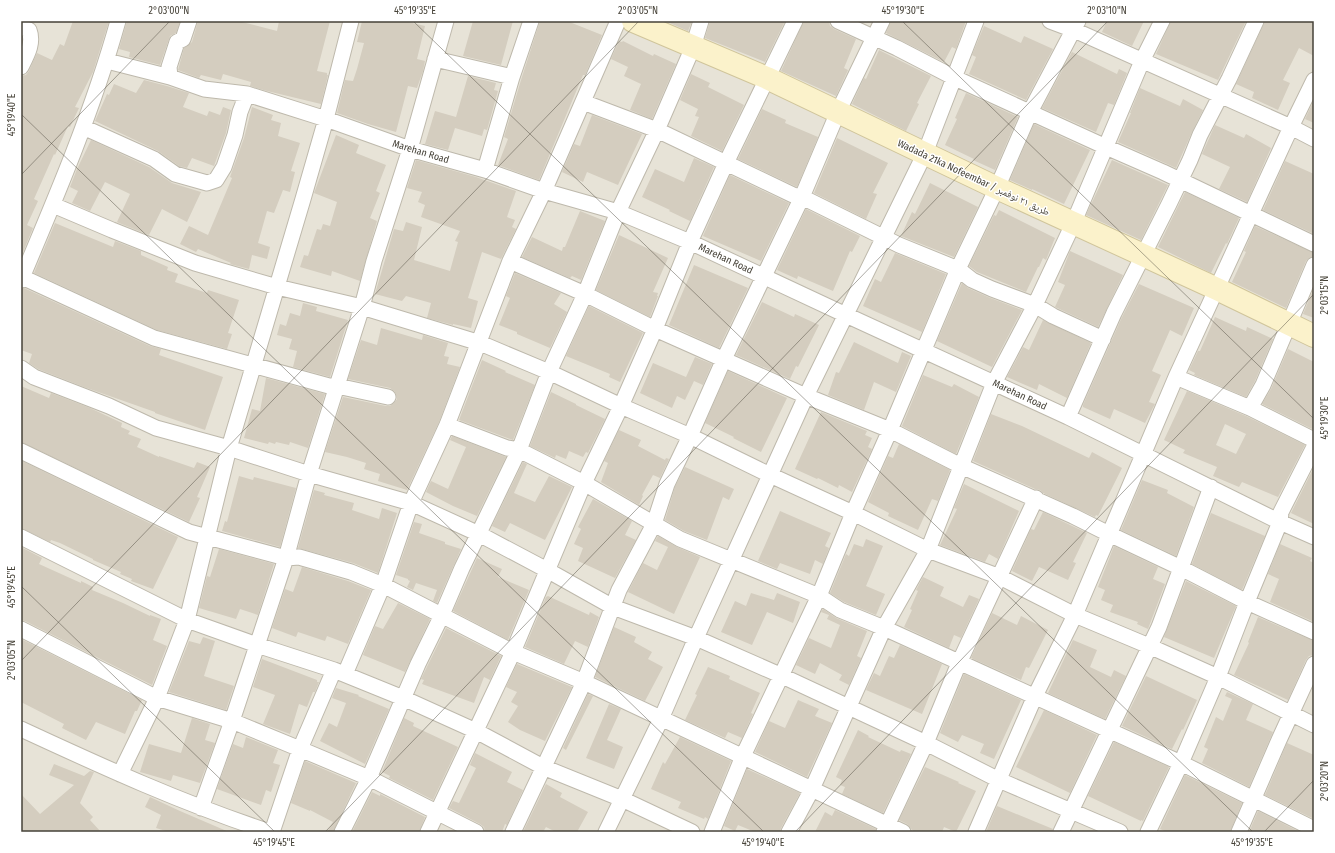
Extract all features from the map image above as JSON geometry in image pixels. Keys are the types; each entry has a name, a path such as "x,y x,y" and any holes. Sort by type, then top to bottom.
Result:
{"street":[{"path":"118,21 107,61 83,127 53,205 22,278 154,338 329,386 337,386 388,397"},
{"path":"170,76 169,67 177,42 183,39 189,21"},
{"path":"120,774 157,698 187,620 229,448 326,119 351,21"},
{"path":"201,808 232,721 286,558 309,474 362,307 374,261 410,148 446,21"},
{"path":"485,170 512,78 532,21"},
{"path":"21,729 120,774 201,808 271,832 300,749 383,586 411,503 447,425 480,343 510,262 544,191 618,21"},
{"name":"Wadada 21ka Nofeembar / طريق ٢١ نوفمبر","path":"633,21 767,78 1073,224 1217,289 1314,336"},
{"path":"342,832 369,778 418,664 441,617 462,568 520,450 549,372 586,294 618,212 657,130 693,47 701,21"},
{"path":"428,832 513,652 546,570 655,328 690,242 726,163 795,21"},
{"path":"838,21 897,48 955,78 1180,180 1314,244"},
{"path":"513,832 584,682 619,590 654,524 667,484 763,276 802,197 838,112 882,21"},
{"path":"606,832 661,719 696,638 806,396 925,154 976,21"},
{"path":"1050,21 1076,26 1142,61 1291,127 1314,139"},
{"path":"789,832 812,789 884,628 928,550 994,383 1035,305 1073,224 1142,61 1162,21"},
{"path":"1068,417 1114,313 1190,160 1200,135 1229,80 1256,21"},
{"path":"712,832 743,756 780,675 819,596 958,269 997,188 1030,112 1076,26"},
{"path":"21,27 30,30 32,38 21,67"},
{"path":"435,59 512,78"},
{"name":"Marehan Road","path":"107,61 170,76 204,89 247,94 410,148 485,170 544,191 618,212 690,242 846,316 1068,417 1280,522 1314,537"},
{"path":"976,832 1035,696 1075,615 1176,377 1250,214 1314,80"},
{"path":"83,127 154,159 175,174 207,183 216,180 224,167 235,135 240,112 247,94"},
{"path":"583,102 657,130 793,195 802,197 885,236 899,244 958,269 972,280 1035,305 1053,316 1103,339"},
{"path":"53,205 195,263 277,287 362,307 480,343 549,372 620,406 690,436 928,550 1000,577 1075,615 1218,677 1314,725"},
{"path":"510,262 586,294 655,328 806,396 890,430 961,466 1036,498 1181,568 1247,602 1314,632"},
{"path":"1250,408 1263,385 1314,265"},
{"path":"21,368 34,377 109,406 156,428 229,448 309,474 411,503 479,534 613,607 696,638 780,675 999,780 1120,832"},
{"path":"1176,377 1250,408 1314,440"},
{"path":"447,425 507,448 520,450 584,483 680,539 819,596 840,610 884,628 1181,763 1314,829"},
{"path":"1148,832 1181,763 1218,677 1280,522 1282,512 1314,447"},
{"path":"21,451 189,532 286,558 299,557 351,572 383,586 441,617 513,652 584,682 812,789 886,828 903,832"},
{"path":"1061,832 1110,731 1164,613 1212,487"},
{"path":"886,828 926,744 959,663 1036,498"},
{"path":"21,537 187,620 339,672 403,698 476,732 543,767 622,799 692,832"},
{"path":"21,629 157,698 232,721 300,749 369,778 476,832"},
{"path":"1239,832 1314,664"}],"shaded area":[{"path":"21,21 1314,21 1314,832 21,832"}],"building":[{"path":"73,21 109,21 93,72 75,107 79,108 70,127 68,126 55,155 54,154 34,199 38,201 27,225 33,228 21,257 21,76 26,75 29,71 37,53 52,60 60,44 64,46"},
{"path":"127,21 180,21 176,33 170,36 160,65 129,57 130,52 119,49"},
{"path":"198,21 238,21 277,31 279,21 330,21 317,71 327,73 328,75 321,104 250,86 251,82 223,74 221,80 201,75 199,78 178,70 184,48 192,42"},
{"path":"362,21 404,21 425,26 417,59 425,61 423,71 417,88 408,86 396,132 337,113 345,80 353,81 357,69 364,43 357,42"},
{"path":"473,21 513,21 501,65 463,56"},
{"path":"540,21 567,21 602,35 585,75 583,75 539,180 498,165 508,139 504,137"},
{"path":"665,21 692,21 688,31"},
{"path":"710,21 785,21 765,62 705,38"},
{"path":"804,21 829,21 830,26 834,29 856,39 844,68 848,70 836,96 781,71"},
{"path":"891,21 966,21 956,49 952,47 944,62 886,33"},
{"path":"1107,21 1144,21 1132,46 1102,32"},
{"path":"1171,21 1246,21 1218,80 1156,54"},
{"path":"1265,21 1314,21 1314,56 1299,48 1283,80 1290,83 1278,110 1252,98 1254,92 1236,84"},
{"path":"984,26 1021,43 1024,36 1053,49 1026,100 969,74 976,57 972,55"},
{"path":"619,41 623,41 653,56 654,54 676,64 652,119 630,110 641,84 624,76 628,67 611,59"},
{"path":"879,50 931,76 917,103 919,104 906,131 852,104 864,78 866,79"},
{"path":"1072,52 1117,74 1119,69 1127,73 1114,105 1108,103 1096,132 1042,108"},
{"path":"691,74 710,83 708,87 744,105 722,151 691,136 699,117 695,116 698,109 680,100"},
{"path":"468,76 496,83 494,90 498,91 487,130 484,129 482,136 455,128 448,150 425,144 435,111 456,117"},
{"path":"144,80 189,93 183,107 207,116 209,111 220,115 223,107 231,110 226,133 214,166 192,158 187,168 179,166 158,151 95,121 107,94 109,95 114,84 136,93"},
{"path":"1140,88 1180,106 1183,99 1203,110 1176,168 1118,142"},
{"path":"966,93 1018,117 995,170 945,145 957,119 955,118"},
{"path":"1314,100 1314,123 1305,119"},
{"path":"252,107 273,115 271,120 281,123 278,136 300,143 291,171 295,172 290,192 283,190 274,213 267,211 258,243 270,247 267,259 252,255 249,269 230,264 231,263 198,249 196,252 180,244 189,226 208,235 232,178 230,177 244,138"},
{"path":"762,109 786,120 785,123 818,137 797,187 738,159"},
{"path":"592,115 642,134 618,185 587,172 583,182 562,172 574,144 580,146"},
{"path":"1034,124 1090,150 1064,204 1010,180"},
{"path":"1215,125 1244,138 1246,134 1271,148 1247,202 1219,189 1230,167 1202,154"},
{"path":"336,135 359,145 356,153 386,165 376,191 380,193 370,218 377,221 360,281 332,271 331,276 300,267 304,255 308,256 317,229 321,230 323,224 330,226 337,202 314,193"},
{"path":"837,138 888,163 873,193 877,194 866,219 814,193"},
{"path":"91,140 149,167 172,183 201,192 187,222 162,209 149,235 119,223 117,222 130,194 105,182 90,211 72,203 78,191 70,187"},
{"path":"694,158 714,167 690,221 642,197 655,169 684,182"},
{"path":"416,160 476,177 516,191 507,217 515,220 512,227 516,229 501,259 482,252 468,298 478,301 471,328 427,318 431,303 406,296 402,301 375,294 394,229 403,231 406,222 422,227 414,260 450,271 458,242 455,241 460,231 421,217 425,205 418,202 422,192 407,188"},
{"path":"1112,160 1168,185 1141,240 1086,215"},
{"path":"1285,161 1314,174 1314,234 1263,210"},
{"path":"730,175 789,203 761,261 703,236"},
{"path":"930,183 978,207 954,257 901,236 912,212 915,214"},
{"path":"1185,192 1239,218 1211,273 1158,247"},
{"path":"806,209 860,236 852,252 850,251 833,291 798,276 797,279 777,270"},
{"path":"999,210 1055,238 1046,260 1043,258 1026,292 977,272 969,266 994,215 996,216"},
{"path":"580,211 605,221 581,280 572,276 570,278 522,257 532,237 562,251"},
{"path":"55,223 113,247 115,241 141,251 141,255 168,267 167,270 178,274 175,282 207,293 208,290 239,300 228,333 232,334 227,349 157,330 34,273"},
{"path":"1255,226 1314,253 1314,256 1306,261 1286,308 1232,282 1246,252 1244,251"},
{"path":"619,235 668,258 653,292 658,293 658,296 650,317 596,290"},
{"path":"1070,251 1123,275 1098,327 1055,307 1065,285 1058,282"},
{"path":"895,253 946,274 922,332 863,306 875,279 881,282"},
{"path":"694,265 748,288 719,348 669,325"},
{"path":"515,273 561,293 554,304 567,312 550,348 499,325 510,298 506,296"},
{"path":"962,283 968,288 988,297 1022,310 992,367 937,341"},
{"path":"1139,284 1194,308 1182,336 1170,330 1152,371 1161,375 1149,402 1155,404 1145,423 1114,409 1110,419 1083,407 1122,317"},
{"path":"24,288 150,346 161,349 159,355 223,377 205,430 84,387 38,369 29,363 32,354 21,350 21,289"},
{"path":"1314,288 1314,318 1303,314"},
{"path":"762,302 794,317 795,314 819,325 798,367 796,366 790,379 736,355"},
{"path":"303,303 317,307 316,311 348,320 330,377 293,367 297,351 289,349 292,339 277,335 280,324 286,326 290,313 300,316"},
{"path":"589,306 643,333 620,382 609,377 610,374 566,356"},
{"path":"1215,317 1246,331 1247,327 1273,339 1255,381 1246,397 1194,375 1195,373 1189,370 1198,351 1200,351"},
{"path":"1043,320 1091,343 1067,398 1039,384 1037,390 1007,377 1023,347 1029,350"},
{"path":"381,328 422,340 423,335 448,343 444,356 449,357 447,364 460,367 439,422 407,490 378,481 380,474 364,469 366,463 325,452 343,397 386,406 390,406 397,399 396,394 390,388 348,379 361,340 377,345"},
{"path":"854,342 898,363 902,352 911,356 896,392 874,382 864,410 828,395 836,372 839,373"},
{"path":"1288,349 1314,362 1314,430 1262,404 1271,389"},
{"path":"695,357 712,364 703,385 694,381 685,400 677,396 672,408 640,393 653,363 686,377"},
{"path":"482,360 535,385 513,440 459,420"},
{"path":"728,371 787,398 761,452 705,423"},
{"path":"923,375 952,387 954,384 979,397 956,454 902,426"},
{"path":"266,378 325,394 308,448 290,442 289,445 276,442 275,444 269,442 268,444 244,438 252,409 260,411"},
{"path":"21,386 49,398 51,393 90,408 122,423 121,427 130,431 128,434 141,439 137,447 159,457 194,468 197,462 210,467 197,497 200,498 189,522 21,442"},
{"path":"1187,391 1246,416 1305,445 1278,497 1242,482 1239,487 1213,476 1217,467 1183,453 1185,450 1164,440","holes":["1225,424 1246,434 1236,454 1216,445"]},
{"path":"551,392 605,419 588,453 586,452 583,457 569,451 566,459 556,455 555,458 530,446"},
{"path":"821,412 867,431 865,435 872,438 868,447 872,449 852,492 839,485 838,488 795,469"},
{"path":"991,414 1022,426 1089,458 1092,452 1122,468 1098,516 1096,515 1095,517 1043,493 1040,490 973,461"},
{"path":"619,430 641,440 638,446 665,460 666,458 669,459 660,478 653,475 642,495 643,496 639,505 601,482 608,463 604,461"},
{"path":"452,436 506,457 477,516 426,492 431,481 448,489 466,447 450,440"},
{"path":"899,444 950,470 938,501 932,499 918,530 888,516 889,513 868,502 888,456 893,458"},
{"path":"22,461 178,537 153,589 131,581 132,579 120,574 121,572 60,543 51,540 50,542 21,528"},
{"path":"523,462 527,464 514,493 535,502 549,476 572,487 545,540 510,523 505,532 492,526"},
{"path":"685,467 734,489 729,500 723,497 707,540 684,531 665,520 675,487"},
{"path":"1314,467 1314,524 1291,513"},
{"path":"239,476 253,480 254,477 296,488 280,547 222,531 225,521 227,522"},
{"path":"1142,480 1168,490 1167,493 1194,507 1176,556 1121,530"},
{"path":"964,484 1019,511 998,559 989,554 985,562 940,545 957,509 954,508"},
{"path":"314,490 325,493 324,495 354,503 352,510 379,519 382,508 397,513 378,573 353,563 298,548"},
{"path":"593,499 632,521 625,535 636,540 615,578 578,561 583,548 574,544 581,529 578,527"},
{"path":"780,511 831,533 825,546 829,548 823,564 815,560 810,574 780,563 777,569 758,561"},
{"path":"1043,512 1087,533 1073,562 1076,563 1068,580 1039,567 1032,581 1012,571 1031,529 1034,530"},
{"path":"1211,513 1265,536 1242,590 1192,564"},
{"path":"414,522 422,524 419,533 461,549 437,603 433,601 437,590 416,583 413,590 407,587 410,581 408,579 396,575"},
{"path":"658,536 677,547 700,557 674,614 628,592 643,563 657,570 668,547 655,541"},
{"path":"866,539 883,546 866,586 885,594 876,615 844,602 830,593 846,554 849,556 854,544 863,547"},
{"path":"1280,544 1312,558 1310,561 1314,563 1314,622 1270,602 1279,579 1268,574"},
{"path":"1114,546 1158,567 1153,579 1165,584 1148,629 1137,624 1138,622 1110,612 1113,605 1101,600 1105,590 1098,587"},
{"path":"21,547 42,558 39,564 81,583 81,581 93,587 92,590 150,616 161,619 153,640 167,646 152,685 21,620"},
{"path":"219,549 274,564 258,615 240,609 236,619 199,608 207,576 210,577"},
{"path":"477,558 502,569 498,577 529,590 508,640 453,611"},
{"path":"302,567 348,581 371,590 348,644 327,636 325,641 298,632 296,637 272,628 285,589 293,592"},
{"path":"923,577 944,587 940,596 963,607 969,595 979,599 961,638 954,635 949,648 904,627 912,610 910,609 918,591 916,590"},
{"path":"1186,581 1236,606 1214,658 1164,637"},
{"path":"751,593 774,600 777,593 800,602 793,623 767,612 752,645 721,632 735,601 746,606"},
{"path":"548,596 589,615 590,612 599,617 588,647 575,641 564,664 525,647 546,597"},
{"path":"398,603 430,619 405,672 363,655 375,626 383,629"},
{"path":"823,609 836,618 867,631 857,656 861,658 849,685 839,680 842,675 820,663 815,674 796,665 809,638 831,648 840,625 827,619 829,615 821,612"},
{"path":"992,613 1017,625 1021,616 1048,630 1029,668 1026,667 1021,680 971,658"},
{"path":"1258,617 1314,641 1314,655 1309,656 1306,660 1288,700 1234,675 1249,643 1248,642"},
{"path":"614,627 636,637 634,642 652,652 648,659 663,667 645,701 595,677"},
{"path":"446,628 501,656 490,680 484,677 474,703 422,684 424,680 421,679"},
{"path":"203,637 215,641 204,676 234,686 226,710 169,692 189,641 200,644"},
{"path":"21,639 142,700 137,711 135,711 125,734 96,722 86,740 62,728 64,724 21,702"},
{"path":"1073,640 1097,650 1090,667 1111,677 1114,670 1126,676 1105,719 1048,693"},
{"path":"900,645 942,664 922,714 866,690 874,673 880,676 889,656 894,658"},
{"path":"262,659 319,682 307,707 299,704 290,734 263,724 275,695 253,687"},
{"path":"517,664 572,687 545,741 520,730 508,722 518,706 511,702 517,692 506,687"},
{"path":"708,667 730,676 729,679 760,693 751,713 753,714 742,738 728,732 725,738 685,720"},
{"path":"964,674 1021,700 994,759 980,753 984,744 962,735 958,742 940,733"},
{"path":"1146,676 1197,700 1172,749 1122,726"},
{"path":"336,688 359,695 358,696 389,709 365,764 320,741 329,723 337,727 346,703 332,698"},
{"path":"1227,692 1253,704 1246,720 1273,732 1249,787 1202,763 1208,749 1204,747 1216,717 1223,721 1232,699 1225,696"},
{"path":"588,694 593,696 566,750 563,748"},
{"path":"798,700 819,709 815,716 832,723 807,777 755,752 769,721 785,728"},
{"path":"609,704 621,709 607,740 623,747 614,769 586,758"},
{"path":"1044,710 1097,735 1070,793 1016,767"},
{"path":"192,718 210,724 205,740 215,743 200,783 173,775 171,781 140,772 149,744 181,753"},
{"path":"404,718 414,723 413,726 458,747 433,800 389,778 390,776 382,772"},
{"path":"858,730 869,736 868,737 900,752 901,750 911,754 883,813 842,794 845,787 840,785 842,780 836,777"},
{"path":"246,737 278,750 273,763 280,765 271,792 266,790 261,805 217,789 233,744 243,748"},
{"path":"680,737 731,761 708,819 705,817 704,819 678,808 681,802 651,789 663,762 665,764"},
{"path":"1114,742 1169,767 1143,821 1088,796"},
{"path":"1287,743 1314,755 1314,819 1265,795"},
{"path":"475,753 512,772 507,782 523,790 507,825 505,824 502,832 485,832 484,827 480,824 449,808 453,801 459,803 476,768 470,765"},
{"path":"305,761 356,783 333,832 327,832 333,822 310,810 291,803"},
{"path":"54,764 84,776 90,771 94,772 80,803 93,817 90,820 101,832 21,832 21,794 40,814 74,785 49,775"},
{"path":"925,767 976,791 956,832 944,827 942,832 914,832 907,824 899,820"},
{"path":"747,769 800,793 780,832 755,832 738,825 735,831 724,826"},
{"path":"1185,775 1242,803 1230,832 1167,832 1160,829"},
{"path":"546,784 562,793 560,797 588,812 577,832 556,832 546,827 543,832 523,832"},
{"path":"372,792 380,796 380,794 425,817 419,832 352,832"},
{"path":"150,797 229,832 169,832 156,828 161,815 145,807"},
{"path":"997,806 1053,829 1052,832 986,832"},
{"path":"835,810 876,829 875,832 815,832 825,812 832,816"},
{"path":"1258,811 1300,832 1249,832"}]}
